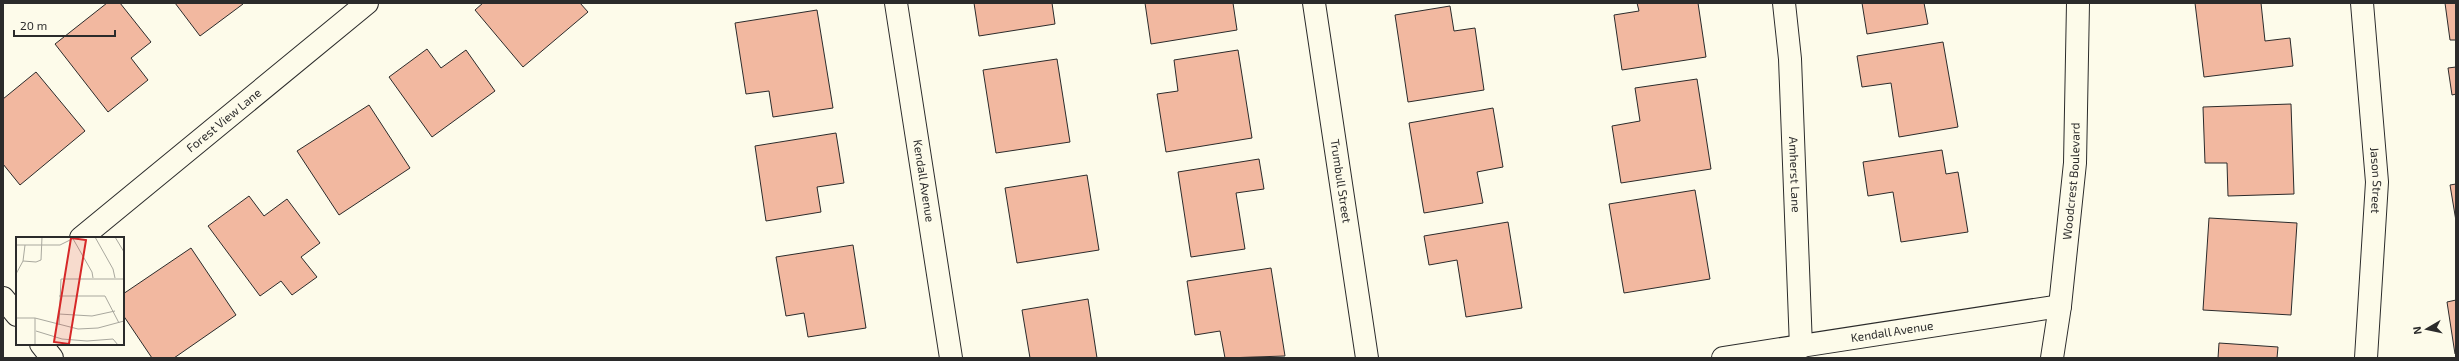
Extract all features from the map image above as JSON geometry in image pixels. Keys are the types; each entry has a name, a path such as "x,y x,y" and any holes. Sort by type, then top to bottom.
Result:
{"street":[{"name":"Forest View Lane","path":"82,237 368,3"},
{"name":"Kendall Avenue","path":"896,3 951,358"},
{"name":"Trumbull Street","path":"1314,3 1367,358"},
{"name":"Amherst Lane","path":"1784,3 1790,59 1801,347"},
{"name":"Woodcrest Boulevard","path":"2052,358 2060,306 2075,163 2078,3"},
{"name":"Jason Street","path":"2362,3 2377,182 2366,358"},
{"name":"Kendall Avenue","path":"1724,358 2060,306"},
{"path":"42,345 52,358"}],"building":[{"path":"107,3 120,3 151,42 131,58 148,80 108,112 55,44"},
{"path":"175,3 242,3 243,4 200,36"},
{"path":"483,3 580,3 588,12 523,67 475,10"},
{"path":"974,3 1052,3 1055,24 979,36"},
{"path":"1145,3 1233,3 1237,30 1151,44"},
{"path":"1637,3 1698,3 1706,57 1622,70 1614,15 1639,11"},
{"path":"1862,3 1924,3 1928,24 1867,34"},
{"path":"2195,3 2261,3 2265,41 2290,38 2293,66 2204,77"},
{"path":"2445,3 2456,3 2456,40 2450,40"},
{"path":"1450,6 1454,31 1475,28 1484,90 1408,102 1395,15"},
{"path":"817,10 833,108 773,117 769,91 746,94 735,23"},
{"path":"1943,42 1958,127 1899,137 1891,83 1862,87 1857,56"},
{"path":"427,49 441,68 466,50 495,91 432,137 389,77"},
{"path":"1238,50 1252,138 1166,152 1157,94 1178,91 1174,60"},
{"path":"1057,59 1070,142 996,153 983,70"},
{"path":"2456,67 2456,94 2452,95 2448,68"},
{"path":"36,72 85,131 20,185 3,164 3,99"},
{"path":"1697,79 1711,169 1621,183 1612,126 1640,121 1635,88"},
{"path":"2291,104 2294,194 2228,196 2227,163 2205,163 2203,107"},
{"path":"369,105 410,168 339,215 297,151"},
{"path":"1493,108 1503,167 1477,172 1483,203 1424,213 1409,123"},
{"path":"836,133 844,183 817,187 821,212 766,221 755,146"},
{"path":"1942,150 1946,174 1958,172 1968,232 1901,242 1893,192 1868,196 1863,162"},
{"path":"1259,159 1264,189 1236,193 1245,249 1191,257 1178,172"},
{"path":"1087,175 1099,250 1017,263 1005,188"},
{"path":"2456,184 2456,221 2450,185"},
{"path":"1695,190 1710,279 1624,293 1609,204"},
{"path":"249,196 264,216 287,199 320,243 301,257 317,277 292,295 281,281 260,296 208,226"},
{"path":"2209,218 2297,223 2291,315 2203,310"},
{"path":"1508,222 1522,308 1466,317 1457,260 1429,265 1424,236"},
{"path":"853,245 866,328 808,337 804,313 786,316 776,257"},
{"path":"191,248 236,315 174,358 152,358 124,316 124,293"},
{"path":"1271,268 1285,356 1225,358 1220,331 1195,335 1187,281"},
{"path":"1088,299 1097,358 1030,358 1022,310"},
{"path":"2456,300 2456,354 2455,354 2447,302"},
{"path":"2219,343 2278,347 2277,358 2218,358"}]}
